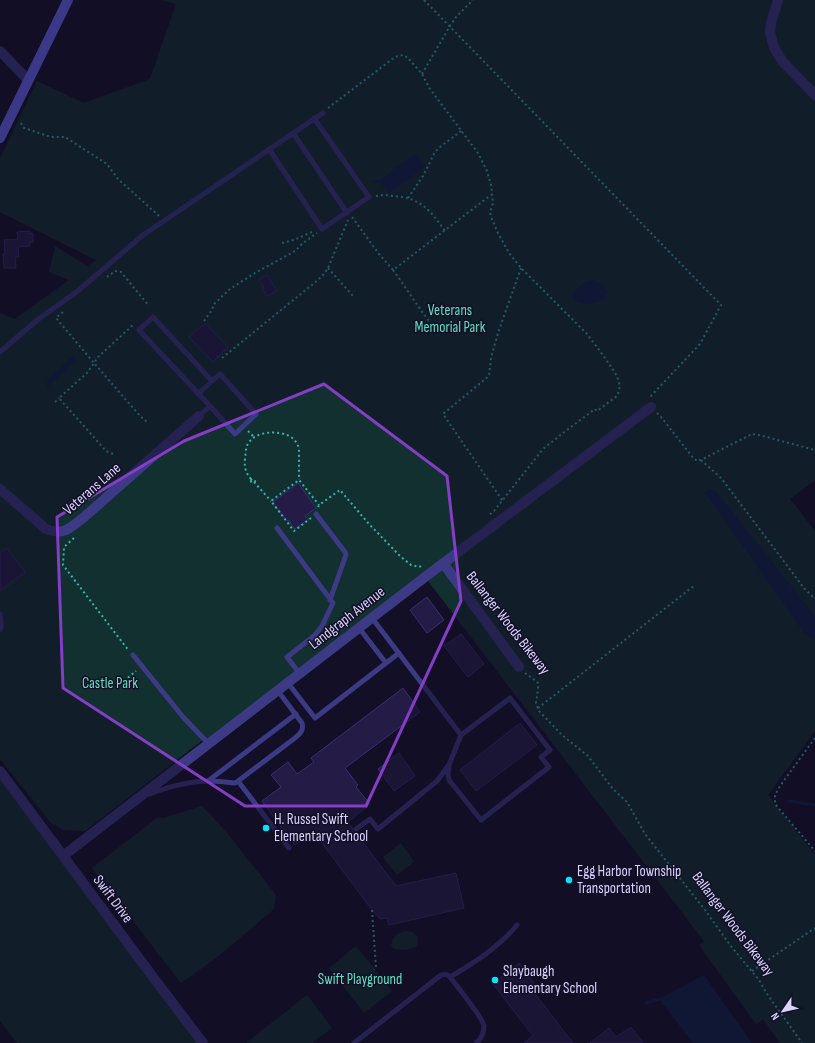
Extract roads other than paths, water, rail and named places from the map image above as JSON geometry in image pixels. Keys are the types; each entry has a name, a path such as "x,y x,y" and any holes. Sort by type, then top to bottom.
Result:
{"main road":[{"path":"0,138 68,0"}],"street":[{"path":"778,0 771,23 770,32 774,48 783,62 815,95"},
{"path":"0,51 28,80"},
{"name":"Landgraph Avenue","path":"63,856 443,563 650,408"},
{"name":"Veterans Lane","path":"0,489 46,529 55,532 63,531 72,527 83,518 199,416"},
{"name":"Ballanger Woods Bikeway","path":"443,563 519,667"},
{"name":"Swift Drive","path":"0,771 203,1043"}],"lane":[{"path":"0,352 36,321 78,290 164,220 323,113"},
{"path":"269,149 322,229 347,213 369,197 314,118"},
{"path":"293,133 347,213"},
{"path":"198,394 220,374 256,414 235,434 210,406 198,394 139,330 153,317 212,381"},
{"path":"199,416 210,406"},
{"path":"316,514 346,555 330,600"},
{"path":"277,528 333,603 322,626 314,636 287,657 300,674"},
{"path":"0,614 0,630"},
{"path":"372,618 461,735"},
{"path":"359,628 386,663"},
{"path":"288,683 315,718 399,652"},
{"path":"133,655 183,717 209,744"},
{"path":"140,797 186,783 238,781 300,734 303,725 278,691"},
{"path":"356,829 370,819 378,829 437,781 449,765 461,735 510,698 550,750 541,757 549,767 480,820 449,780 449,765"},
{"path":"208,781 296,714"},
{"path":"238,781 289,848"},
{"path":"450,977 476,961 508,936 517,925"},
{"path":"354,1043 441,975 447,975 450,977 484,1024 482,1035 476,1043"}],"water":[{"path":"415,153 424,165 422,169 390,193 379,181"},
{"path":"592,280 605,287 608,291 607,295 600,301 590,304 580,303 574,300 572,294 584,282"},
{"path":"73,356 76,361 52,383 47,380"},
{"path":"709,489 715,490 815,616 815,640 805,634 705,493"},
{"path":"704,975 752,1043 693,1043 659,999"}],"waterway":[{"path":"374,182 379,181"},
{"path":"789,801 815,805"},
{"path":"646,1003 659,999"}],"place":[{"name":"H. Russel Swift Elementary School","path":"266,828"},
{"name":"Egg Harbor Township Transportation","path":"569,880"},
{"name":"Slaybaugh Elementary School","path":"495,980"}],"park label":[{"name":"Veterans Memorial Park","path":"450,318"},
{"name":"Castle Park","path":"110,683"},
{"name":"Swift Playground","path":"360,979"}]}
